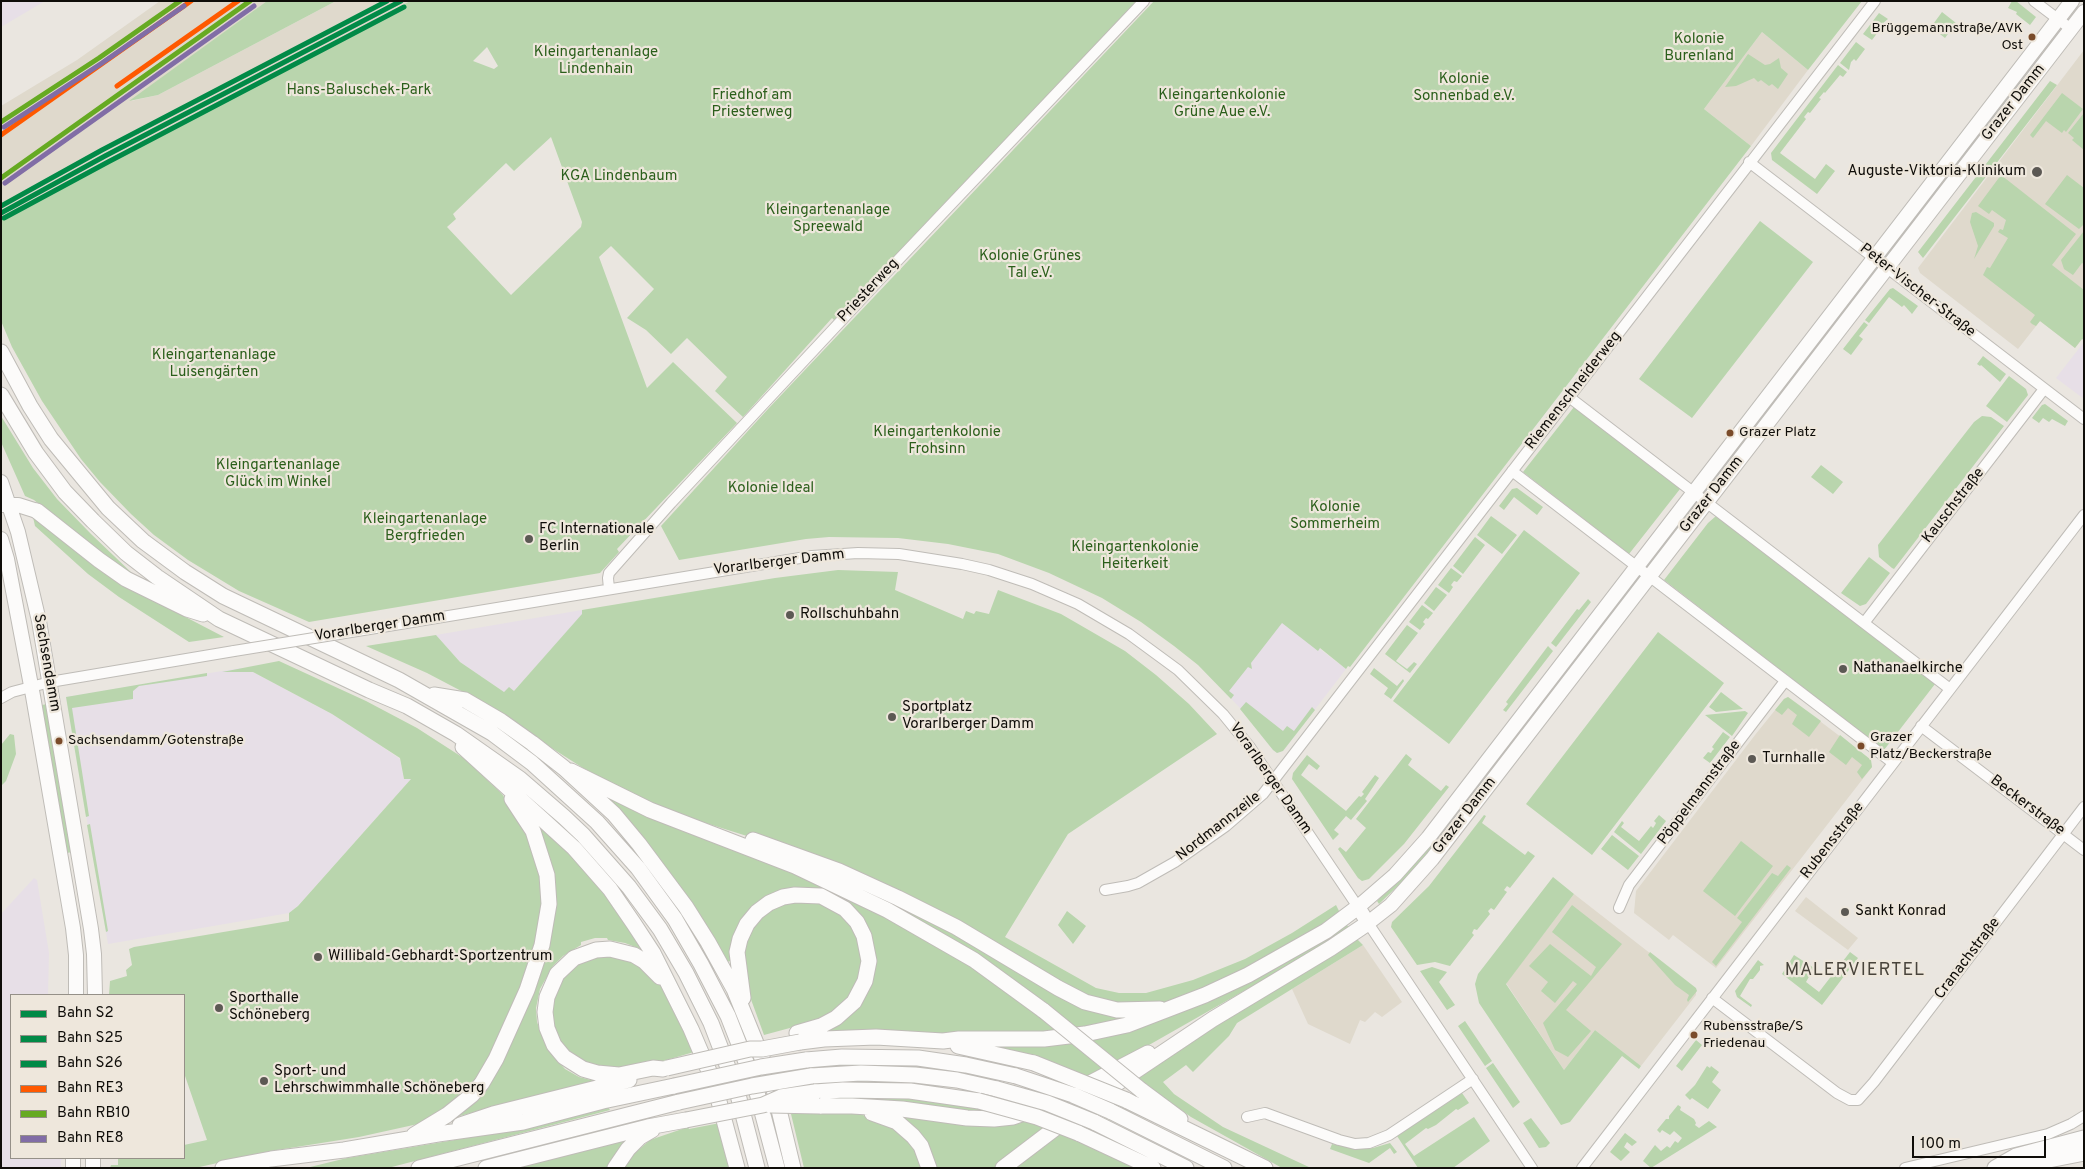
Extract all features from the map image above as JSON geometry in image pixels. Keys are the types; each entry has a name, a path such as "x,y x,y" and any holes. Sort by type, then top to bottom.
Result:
{"highway":[{"path":"1,352 50,439 108,508 143,541 192,577 223,596 428,695 492,733 532,763 597,822 638,868 675,919 728,1016 755,1085 777,1168"},
{"path":"1,395 36,453 65,492 93,521 140,564 219,619"},
{"path":"37,511 126,579 187,609 219,619 433,720 505,767 564,816 616,872 660,929 686,973 711,1023 737,1091 757,1168"},
{"path":"428,695 464,700 501,721 564,768 622,823 658,869 708,942 746,1017 773,1085 793,1168"},
{"path":"433,720 574,848 610,890 653,953 691,1029 714,1083 737,1167"},
{"path":"564,768 650,810 687,823 749,839 839,870 956,927 1085,1002 1125,1011 1169,1008"},
{"path":"407,1139 447,1115 472,1095 482,1083 496,1059 516,1016 542,945 549,904 547,876 541,852 533,831 499,779"},
{"path":"687,823 722,839 794,866 887,910 966,956 1044,1011 1201,1136"},
{"path":"746,1017 737,952 740,939 747,924 768,903 783,897 808,894 821,896 845,909 857,922 868,948 868,971 860,992 846,1010 799,1038"},
{"path":"943,1041 959,1039 1044,1040 1134,1024 1225,986 1272,962 1326,931 1358,907"},
{"path":"1003,1168 1089,1103 1213,1019 1331,948 1368,923"},
{"path":"665,1069 653,1068 620,1075 597,1073 583,1069 564,1057 554,1045 547,1028 545,1012 547,997 557,974 574,958 596,950 610,949 634,955 657,973 671,990"},
{"path":"615,1168 634,1142 647,1132 686,1120 763,1105 781,1097 984,1119 1019,1116 1058,1101 1140,1057 1196,1024 1213,1019"},
{"path":"438,1134 493,1114 750,1049 760,1042 799,1038 876,1037 943,1041 1034,1063 1126,1100 1265,1168"},
{"path":"222,1168 523,1122 603,1101 761,1066 842,1057 918,1058 966,1065 1016,1076 1073,1095 1110,1111 1224,1168"},
{"path":"419,1168 680,1102 752,1086 811,1076 861,1073 915,1075 957,1080 1046,1103 1094,1122 1186,1168"},
{"path":"823,1101 843,1090 910,1091 979,1101 1037,1117 1078,1133 1153,1168"},
{"path":"823,1101 883,1116 897,1122 914,1136 921,1146 929,1168"},
{"path":"486,1168 648,1127 666,1125"},
{"path":"1995,1168 2016,1156 2084,1138"},
{"path":"2008,1168 2084,1153"}],"main road":[{"name":"Grazer Damm","path":"1358,907 1384,886 1407,863 1463,792 2072,1"},
{"name":"Grazer Damm","path":"1368,923 1388,908 1415,880 2084,12"},
{"name":"Sachsendamm","path":"1,482 4,503 29,572 50,682 91,929 95,994"},
{"path":"4,503 37,511"},
{"name":"Sachsendamm","path":"1,539 7,559 31,686 73,928 76,950 76,994"},
{"path":"1463,792 1476,802"},
{"name":"Vorarlberger Damm","path":"1358,907 1368,923"},
{"path":"76,973 95,973"}],"street":[{"name":"Priesterweg","path":"609,589 608,578 610,573 681,493 886,272 1144,1"},
{"name":"Riemenschneiderweg","path":"1273,780 1875,1"},
{"path":"2034,1 2071,29"},
{"name":"Peter-Vischer-Straße","path":"1749,162 2084,420"},
{"name":"Kauschstraße","path":"1864,623 2044,389"},
{"path":"1569,397 1950,689"},
{"path":"1512,471 1893,763"},
{"name":"Rubensstraße","path":"1582,1168 2084,515"},
{"name":"Vorarlberger Damm","path":"1,698 12,692 50,682 798,557 837,554 899,554 990,570 1032,584 1078,604 1144,644 1178,670 1223,714 1250,747 1358,907"},
{"name":"Pöppelmannstraße","path":"1620,908 1629,885 1785,681"},
{"name":"Beckerstraße","path":"1922,726 2084,850"},
{"name":"Nordmannzeile","path":"1105,890 1138,883 1175,862 1226,826 1261,795 1273,780"},
{"name":"Cranachstraße","path":"1712,998 1845,1098 1854,1101 1858,1100 1869,1089 2084,807"},
{"name":"Vorarlberger Damm","path":"1368,923 1532,1168"},
{"path":"1248,1117 1265,1113 1339,1140 1355,1144 1369,1143 1389,1135 1473,1079"},
{"path":"1905,1168 2048,1134 2084,1116"}],"shaded area":[{"path":"1,1 45,1 1,27"},
{"path":"160,1 267,1 131,101 158,95 336,1 410,1 221,104 1,219 1,106 77,60"},
{"path":"1762,32 1808,70 1751,146 1704,109"},
{"name":"Auguste-Viktoria-Klinikum","path":"2084,50 2084,340 2082,339 2075,348 2040,321 2018,349 1920,273 1918,268"},
{"path":"2084,342 2084,399 2056,378"},
{"path":"1271,607 1312,638 1321,650 1346,669 1283,751 1278,753 1273,750 1240,708 1213,680"},
{"path":"582,610 583,614 514,691 504,692 460,662 436,635"},
{"path":"240,668 253,672 332,714 368,737 400,759 404,779 412,778 298,906 289,913 108,944 66,697"},
{"path":"1788,697 1870,759 1872,767 1716,968 1673,935 1669,940 1634,913 1636,891 1755,735 1784,699"},
{"path":"34,878 37,880 49,953 48,994 10,994 10,1159 64,1159 61,1160 61,1168 1,1168 1,914"},
{"path":"1574,894 1696,989 1696,995 1641,1066 1595,1030 1564,1070 1506,983"},
{"path":"1806,897 1858,938 1848,950 1795,911"},
{"path":"1363,945 1402,1002 1382,1017 1375,1012 1365,1022 1360,1020 1350,1044 1308,1024 1292,989"}],"green space":[{"path":"267,1 336,1 158,95 129,101"},
{"path":"410,1 1137,1 834,320 832,318 743,417 715,391 727,377 687,338 671,354 646,330 627,318 654,289 611,246 599,257 647,388 673,362 737,423 617,549 619,552 600,573 309,622 239,591 188,560 154,535 131,514 81,459 42,401 12,347 1,321 1,219 221,104","holes":["487,47 498,66 494,69 473,61","551,137 582,222 581,227 511,295 447,227 456,219 453,214 506,163 514,171"]},
{"path":"1154,1 1862,1 1808,70 1762,32 1704,109 1751,146 1350,667 1348,666 1346,669 1320,648 1318,651 1282,623 1251,663 1252,669 1248,667 1229,691 1234,695 1231,699 1198,665 1174,646 1141,622 1102,598 1049,573 998,554 948,544 898,538 829,537 806,539 679,560 661,526 768,409"},
{"path":"2012,1 2016,1 2036,17 2030,25 2016,14 2017,12 2008,8"},
{"path":"1942,12 1956,23 1945,38 1931,27"},
{"path":"1879,13 1888,19 1880,26 1881,28 1872,40 1863,34"},
{"path":"1856,42 1865,49 1856,61 1854,59 1851,62 1849,70 1840,63"},
{"path":"1748,54 1765,65 1779,58 1781,68 1788,74 1778,89 1772,84 1769,86 1761,80 1758,82 1754,78 1736,86 1725,87"},
{"path":"1838,65 1847,72 1843,77 1840,75 1819,98 1821,99 1810,113 1808,112 1804,117 1806,119 1780,153 1815,179 1826,164 1835,171 1817,194 1772,160 1771,153"},
{"path":"2020,79 2023,81 1893,250 1890,248"},
{"path":"2050,81 2057,85 1923,258 1918,252"},
{"path":"2062,93 2083,109 2066,132 2064,130 2062,133 2046,121 2033,138 2030,135"},
{"path":"2084,113 2084,150 2072,140 2074,138 2068,133"},
{"path":"2001,175 2076,234 2052,265 2084,290 2084,340 2082,339 2075,348 2040,321 2036,326 2032,324 2030,322 2035,315 1983,275 1987,267 1990,268 2008,238 1998,232 2000,229 2003,230 2006,220 1992,210 1989,214 1978,206"},
{"path":"2067,175 2084,188 2084,224 2079,229 2045,204"},
{"path":"1976,212 1994,223 1994,226 1974,259 1978,246 1970,222 1972,213"},
{"path":"1760,221 1813,262 1692,418 1639,379"},
{"path":"2084,231 2084,264 2082,263 2073,275 2064,269 2061,260"},
{"path":"1869,275 1872,278 1794,378 1791,376"},
{"path":"1893,288 1918,306 1912,314 1904,305 1902,307 1889,297 1869,323 1865,320 1890,289"},
{"path":"1864,322 1868,325 1859,336 1863,339 1851,355 1843,349"},
{"path":"1983,356 2006,374 2000,382 1981,365 1977,364"},
{"path":"2009,376 2026,389 2028,395 2007,422 1986,406"},
{"path":"1786,383 1789,385 1710,487 1707,485"},
{"path":"2045,404 2068,421 2065,426 2052,419 2049,422 2043,418 2039,423 2032,418 2042,405"},
{"path":"1574,407 1680,489 1629,554 1523,472"},
{"path":"1,416 33,468 57,499 135,576 86,543 34,500 25,496 1,442"},
{"path":"1982,416 1991,417 2004,426 1894,569 1892,568 1879,557 1878,545 1974,422"},
{"path":"1821,465 1843,482 1833,494 1811,477"},
{"path":"1517,488 1543,507 1537,515 1514,497 1504,510 1499,506 1512,489"},
{"path":"1491,516 1517,535 1502,554 1477,535"},
{"path":"1716,516 1935,684 1884,750 1664,580 1708,523"},
{"path":"33,517 36,517 124,585 224,637 189,642 119,597 88,574 35,526"},
{"path":"1524,530 1580,573 1449,744 1393,701"},
{"path":"1475,537 1485,545 1463,574 1453,566"},
{"path":"1869,557 1890,573 1866,604 1860,606 1841,593"},
{"path":"1451,568 1462,576 1457,582 1454,581 1449,593 1438,585"},
{"name":"Sportplatz Vorarlberger Damm","path":"838,570 898,572 895,590 963,619 966,611 974,614 976,611 989,614 998,590 1061,614 1125,651 1189,704 1217,734 1068,834 1005,937 1096,988 1119,993 1146,993 1193,980 1245,959 1292,933 1336,905 1340,913 1270,956 1205,988 1150,1006 1110,1005 1058,983 766,842 661,809 583,768 467,694 427,673 366,646 436,635 460,662 504,692 509,687 514,691 582,614 582,610 775,578"},
{"path":"1436,587 1447,595 1434,611 1424,603"},
{"path":"1588,599 1591,602 1556,647 1551,643 1577,609 1579,610"},
{"path":"1422,605 1433,613 1428,619 1426,618 1423,622 1425,624 1420,630 1409,622"},
{"path":"1407,625 1418,633 1396,661 1407,669 1414,662 1417,664 1410,673 1385,654"},
{"path":"1658,632 1724,683 1592,855 1526,804"},
{"path":"1585,644 1588,647 1479,788 1476,785"},
{"path":"1548,646 1553,651 1506,712 1503,710 1508,704 1506,702"},
{"name":"Willibald-Gebhardt-Sportzentrum","path":"279,661 366,701 417,728 465,759 502,794 519,818 539,860 544,915 522,991 471,1092 427,1122 359,1137 271,1151 195,1168 110,1168 111,1165 118,1165 118,1159 185,1159 185,1145 207,1140 185,1076 185,994 109,994 110,981 127,976 126,970 132,965 129,949 289,921 289,913 298,906 411,779 404,779 400,758 332,714 253,672 222,672"},
{"path":"1374,668 1397,686 1403,679 1404,681 1391,699 1384,694 1388,688 1370,674"},
{"path":"207,673 207,676 139,686 133,691 133,699 72,708 89,816 86,817 66,697"},
{"path":"1721,692 1743,709 1716,712 1709,707"},
{"path":"1788,697 1821,721 1809,737 1792,724 1797,715 1788,708 1782,715 1775,710"},
{"path":"1246,702 1283,731 1287,726 1294,731 1312,707 1315,710 1283,751 1277,753 1240,709"},
{"path":"47,704 72,852 67,853 42,705"},
{"path":"1745,711 1748,713 1732,736 1705,715"},
{"path":"1723,732 1730,737 1710,763 1703,758 1708,752 1711,753 1714,749 1712,747"},
{"path":"10,734 14,735 16,754 6,781 1,786 1,745"},
{"path":"1840,735 1871,760 1872,767 1862,779 1857,772 1862,765 1852,757 1846,765 1829,752"},
{"path":"1406,754 1412,759 1408,765 1441,791 1446,785 1449,787 1404,844 1369,879 1362,881 1338,849 1340,847 1346,852 1366,828 1356,819"},
{"path":"1307,755 1320,766 1317,770 1309,764 1301,775 1346,811 1359,796 1361,797 1364,794 1362,792 1375,775 1379,778 1365,799 1367,801 1351,820 1346,816 1334,830 1339,834 1333,840 1292,779 1293,773"},
{"path":"595,788 824,885 950,951 1061,1032 969,1036 884,1030 823,1032 863,1001 871,985 875,959 873,942 868,930 820,890 787,889 731,950 730,961 727,962"},
{"path":"1460,806 1463,809 1430,851 1410,874 1379,904 1377,901 1420,858"},
{"path":"1484,815 1486,816 1482,823 1525,855 1528,851 1535,856 1510,888 1507,886 1504,890 1507,892 1494,910 1491,908 1488,911 1490,914 1477,930 1474,929 1472,933 1474,935 1450,966 1435,962 1417,965 1391,927 1392,922 1429,886"},
{"path":"1659,815 1666,821 1641,854 1614,832 1622,821 1624,823 1621,827 1639,841 1651,826 1653,828 1656,823 1654,821"},
{"path":"90,824 108,931 106,932 87,825"},
{"path":"539,824 597,881 643,950 625,943 608,940 607,938 595,938 581,942 581,945 563,956 553,966 540,989 536,1008 537,1022 547,1049 565,1069 579,1077 595,1081 452,1118 464,1108 546,944 536,829"},
{"path":"1612,835 1639,856 1628,870 1601,849"},
{"path":"1741,841 1773,866 1735,916 1703,891"},
{"path":"1787,865 1791,868 1716,966 1712,962 1742,922 1737,918 1772,873 1778,876"},
{"path":"841,877 1131,1017 1078,1030"},
{"path":"1553,877 1574,894 1506,984 1564,1070 1595,1030 1641,1066 1639,1069 1622,1056 1570,1122 1561,1125 1479,1003 1475,984 1478,974"},
{"path":"816,901 841,914 854,929 863,956 856,988 841,1007 823,1019 764,1035 749,994 743,952 750,932 764,914 786,902"},
{"path":"1572,905 1622,944 1566,1010 1591,1031 1568,1057 1555,1050 1543,1023 1577,984 1573,981 1555,1003 1541,991 1548,982 1529,966 1550,944 1591,976 1596,967 1552,932"},
{"path":"1067,911 1086,926 1073,944 1058,925"},
{"path":"1347,925 1349,928 1279,971 1091,1078 991,1047 1037,1046 1157,1021 1209,1001 1269,972"},
{"path":"1357,939 1363,945 1237,1023 1229,1036 1193,1072 1186,1065 1163,1082 1174,1094 1223,1127 1311,1168 1282,1168 1191,1117 1136,1078 1190,1041"},
{"path":"1650,952 1696,988 1697,991 1688,1002 1689,995 1675,985 1648,955"},
{"path":"1850,952 1858,958 1822,1005 1782,974 1794,955 1814,968 1806,982 1819,992"},
{"path":"598,953 632,958 662,985 694,1052 639,1068 597,1070 564,1051 549,1012 566,970"},
{"path":"1758,960 1764,965 1760,966 1760,970 1753,979 1750,979 1740,996 1752,1005 1751,1007 1737,997 1735,991"},
{"path":"1432,967 1447,972 1439,982 1455,1005 1447,1010 1420,971"},
{"path":"1465,1021 1492,1061 1485,1066 1458,1026"},
{"path":"1696,1040 1702,1045 1682,1071 1676,1066"},
{"path":"1493,1063 1520,1102 1513,1108 1486,1068"},
{"path":"1707,1066 1710,1068 1711,1066 1719,1072 1712,1082 1721,1090 1708,1109 1692,1098 1690,1100 1685,1095 1695,1085"},
{"path":"1462,1093 1469,1103 1458,1110 1456,1109 1436,1125 1428,1129 1426,1128 1405,1144 1414,1156 1474,1117 1490,1141 1453,1168 1418,1168 1397,1136"},
{"path":"840,1095 942,1101 1002,1113 820,1101"},
{"path":"1678,1105 1681,1107 1680,1110 1694,1119 1695,1125 1699,1128 1709,1121 1717,1127 1651,1168 1643,1161 1655,1145 1661,1151 1667,1146 1670,1148 1675,1141 1678,1143 1682,1138 1674,1131 1670,1135 1662,1130 1660,1133 1657,1130 1666,1119 1669,1119 1669,1116"},
{"path":"608,1107 610,1110 388,1168 306,1168 347,1158 514,1130"},
{"path":"854,1113 875,1118 891,1125 912,1143 924,1168 804,1168 791,1114"},
{"path":"905,1114 1025,1120 1046,1127 996,1168 936,1168 929,1148 904,1119"},
{"path":"1531,1118 1550,1143 1546,1147 1539,1148 1523,1123"},
{"path":"720,1123 731,1168 623,1168 629,1158 650,1140 688,1127 689,1129"},
{"path":"1059,1132 1141,1168 1010,1168"},
{"path":"1625,1133 1637,1142 1632,1146 1627,1142 1624,1147 1630,1152 1621,1161 1610,1152"},
{"path":"626,1137 629,1140 609,1168 507,1168"},
{"path":"1390,1143 1397,1152 1394,1154 1390,1148 1369,1163 1330,1149 1332,1144 1357,1149 1373,1148"}],"rail line":[{"name":"RB10","path":"1,122 99,58 180,1"},
{"name":"RE3","path":"1,135 191,1"},
{"name":"RE3","path":"117,86 238,1"},
{"name":"RB10","path":"1,178 250,1"},
{"name":"S26","path":"1,206 102,150 387,1"},
{"name":"S2","path":"1,213 105,156 401,1"},
{"name":"RE8","path":"4,127 102,63 184,6"},
{"name":"RE8","path":"5,183 254,6"},
{"name":"S25","path":"4,218 404,7"}],"place":[{"name":"Brüggemannstraße/AVK Ost","path":"2032,37"},
{"name":"Auguste-Viktoria-Klinikum","path":"2037,172"},
{"name":"Grazer Platz","path":"1730,433"},
{"name":"FC Internationale Berlin","path":"529,539"},
{"name":"Rollschuhbahn","path":"790,615"},
{"name":"Nathanaelkirche","path":"1843,669"},
{"name":"Sportplatz Vorarlberger Damm","path":"892,717"},
{"name":"Sachsendamm/Gotenstraße","path":"59,741"},
{"name":"Grazer Platz/Beckerstraße","path":"1861,746"},
{"name":"Turnhalle","path":"1752,759"},
{"name":"Sankt Konrad","path":"1845,912"},
{"name":"Willibald-Gebhardt-Sportzentrum","path":"318,957"},
{"name":"Sporthalle Schöneberg","path":"219,1008"},
{"name":"Rubensstraße/S Friedenau","path":"1694,1035"},
{"name":"Sport- und Lehrschwimmhalle Schöneberg","path":"264,1081"}],"district":[{"name":"MALERVIERTEL","path":"1855,971"}],"park label":[{"name":"Kolonie Burenland","path":"1699,48"},
{"name":"Kleingartenanlage Lindenhain","path":"596,62"},
{"name":"Kolonie Sonnenbad e.V.","path":"1464,88"},
{"name":"Hans-Baluschek-Park","path":"359,91"},
{"name":"Friedhof am Priesterweg","path":"752,104"},
{"name":"Kleingartenkolonie Grüne Aue e.V.","path":"1222,104"},
{"name":"KGA Lindenbaum","path":"619,177"},
{"name":"Kleingartenanlage Spreewald","path":"828,220"},
{"name":"Kolonie Grünes Tal e.V.","path":"1030,266"},
{"name":"Kleingartenanlage Luisengärten","path":"214,364"},
{"name":"Kleingartenkolonie Frohsinn","path":"937,442"},
{"name":"Kleingartenanlage Glück im Winkel","path":"278,474"},
{"name":"Kolonie Ideal","path":"771,489"},
{"name":"Kolonie Sommerheim","path":"1335,516"},
{"name":"Kleingartenanlage Bergfrieden","path":"425,528"},
{"name":"Kleingartenkolonie Heiterkeit","path":"1135,556"}]}
